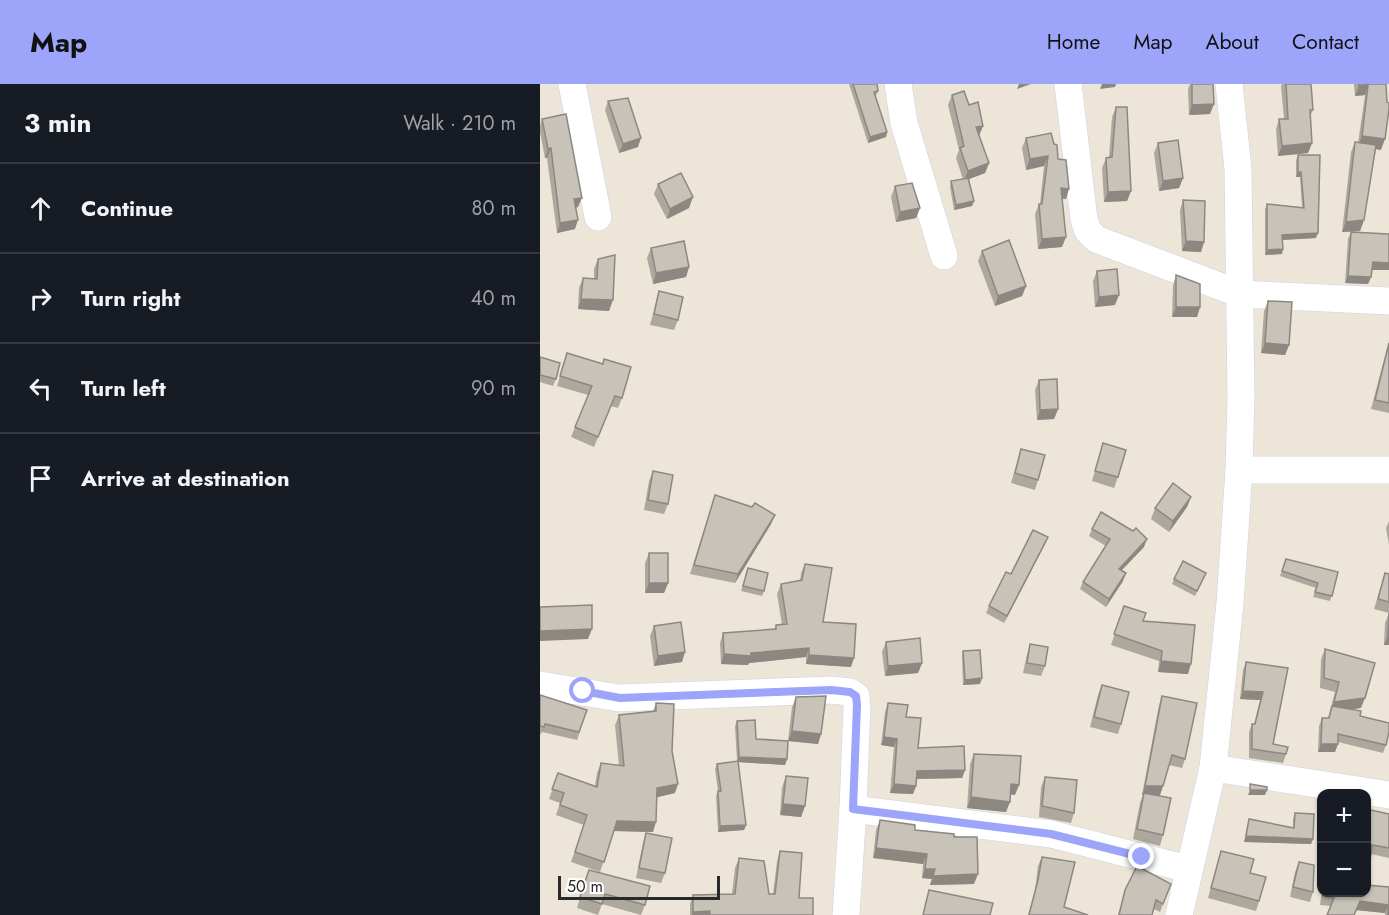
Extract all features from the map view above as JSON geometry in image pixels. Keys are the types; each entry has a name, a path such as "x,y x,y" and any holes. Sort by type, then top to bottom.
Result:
{"street":[{"path":"572,84 598,217"},
{"path":"898,84 904,123 944,256"},
{"path":"1068,84 1088,231 1096,238 1240,294 1389,301"},
{"path":"1179,915 1213,768 1230,603 1239,470 1238,169 1229,84"},
{"path":"1239,470 1389,470"},
{"path":"540,685 620,698 831,690 850,692 856,696 853,809 846,915"},
{"path":"1213,768 1389,795"},
{"path":"853,809 1051,834 1188,869"}],"building":[{"path":"853,84 877,84 878,91 874,92 887,132 870,137"},
{"path":"1192,84 1213,84 1214,104 1192,105"},
{"path":"1286,84 1311,84 1312,143 1282,146 1279,119 1288,119"},
{"path":"1359,84 1386,84 1389,109 1385,139 1362,136 1368,85 1359,86"},
{"path":"964,91 969,105 978,102 983,126 976,127 989,163 968,171 960,148 964,146 952,95"},
{"path":"628,98 641,138 623,144 608,101"},
{"path":"1116,107 1127,107 1131,191 1108,192 1106,158 1112,157"},
{"path":"566,114 582,198 574,199 578,220 560,223 551,148 548,149 542,119"},
{"path":"1051,133 1054,144 1057,145 1058,159 1066,160 1069,189 1061,188 1066,237 1042,239 1039,204 1042,204 1048,156 1030,159 1026,138"},
{"path":"1178,140 1183,178 1163,181 1158,143"},
{"path":"1355,142 1376,145 1364,220 1346,222"},
{"path":"1298,155 1320,155 1318,233 1282,235 1283,249 1267,250 1267,204 1304,208 1301,172 1298,172"},
{"path":"681,173 693,197 670,209 658,184"},
{"path":"968,178 974,201 956,205 951,181"},
{"path":"912,183 920,208 900,212 895,186"},
{"path":"1183,200 1205,201 1204,242 1186,241"},
{"path":"1351,232 1389,234 1389,263 1373,262 1371,277 1348,276"},
{"path":"1009,240 1026,286 998,296 982,251"},
{"path":"684,241 689,267 656,273 651,248"},
{"path":"615,255 613,300 581,299 583,278 597,279 598,259"},
{"path":"1117,269 1119,295 1099,297 1097,271"},
{"path":"1176,275 1200,284 1200,307 1176,307"},
{"path":"659,291 683,297 678,320 654,314"},
{"path":"1268,301 1292,302 1289,345 1265,343"},
{"path":"1389,343 1389,403 1375,400"},
{"path":"567,353 603,364 604,359 631,367 622,398 615,396 598,437 575,427 592,386 560,376"},
{"path":"540,357 560,363 556,379 540,375"},
{"path":"1057,379 1058,409 1040,410 1039,380"},
{"path":"1103,443 1126,450 1118,477 1095,471"},
{"path":"1021,449 1045,455 1038,480 1015,473"},
{"path":"653,471 673,475 668,504 648,500"},
{"path":"1173,483 1191,497 1173,521 1155,508"},
{"path":"715,495 752,507 755,503 775,515 738,574 694,565"},
{"path":"1101,512 1133,531 1136,528 1147,539 1119,569 1126,573 1109,599 1083,582 1110,539 1092,529"},
{"path":"1033,530 1048,537 1007,616 989,606 1006,572 1011,574"},
{"path":"649,553 668,553 668,583 649,583"},
{"path":"1286,559 1338,572 1332,596 1315,592 1318,583 1282,571"},
{"path":"1183,561 1206,573 1197,591 1174,579"},
{"path":"805,564 832,568 823,622 856,624 854,658 809,655 809,648 751,653 751,656 724,654 723,633 776,629 776,625 787,624 781,584 802,580"},
{"path":"748,568 768,573 764,591 743,586"},
{"path":"1385,573 1389,574 1389,602 1378,599"},
{"path":"592,605 592,629 540,631 540,607"},
{"path":"1124,606 1146,613 1143,621 1195,625 1191,664 1161,661 1162,651 1114,634"},
{"path":"681,622 685,652 658,656 654,626"},
{"path":"920,638 922,663 888,666 886,642"},
{"path":"1030,644 1048,647 1045,666 1027,663"},
{"path":"1325,649 1375,663 1365,698 1334,702 1339,682 1324,678"},
{"path":"980,650 982,678 965,680 963,651"},
{"path":"1246,662 1288,668 1273,744 1288,747 1286,754 1252,749 1252,724 1255,724 1263,692 1243,691"},
{"path":"1102,685 1129,692 1121,724 1094,717"},
{"path":"540,695 587,710 579,732 545,724 544,727 540,726"},
{"path":"826,696 821,734 792,731 796,697"},
{"path":"1162,696 1197,703 1185,759 1172,755 1163,786 1145,786"},
{"path":"656,703 674,704 672,751 678,784 657,788 656,822 617,821 604,862 575,852 587,815 560,805 564,793 552,789 558,773 597,787 601,763 624,766 619,715 656,711"},
{"path":"888,703 908,705 906,717 921,718 918,748 964,746 965,770 917,771 916,786 894,784 897,739 884,737"},
{"path":"1332,706 1361,711 1360,716 1389,723 1386,745 1338,734 1338,744 1321,744 1322,718 1329,718"},
{"path":"755,720 756,739 788,741 787,759 739,757 737,721"},
{"path":"974,754 1021,756 1019,785 1011,784 1010,802 971,797"},
{"path":"738,761 746,825 720,826 718,791 721,791 717,764"},
{"path":"786,776 808,778 805,806 783,804"},
{"path":"1045,777 1077,780 1074,813 1042,806"},
{"path":"1250,784 1267,787 1267,790 1250,790"},
{"path":"1144,793 1171,798 1163,835 1137,829"},
{"path":"1371,810 1389,814 1389,848 1372,845 1371,853"},
{"path":"1295,813 1314,814 1313,839 1246,836 1249,819 1294,828"},
{"path":"880,820 915,825 915,830 954,834 954,837 977,837 978,874 933,876 935,869 925,869 927,854 876,848"},
{"path":"646,833 672,838 665,873 639,868"},
{"path":"780,851 802,853 799,898 813,898 813,915 710,915 710,911 693,912 693,895 735,894 739,858 764,861 769,894 775,894"},
{"path":"1221,851 1254,859 1250,873 1266,877 1259,901 1211,888"},
{"path":"1042,857 1075,862 1064,907 1088,915 1029,915"},
{"path":"1299,862 1314,865 1313,892 1293,887"},
{"path":"1137,866 1171,884 1163,904 1156,900 1152,915 1119,915 1125,890"},
{"path":"589,870 650,886 645,905 605,894 602,904 580,897"},
{"path":"1371,885 1389,887 1389,915 1388,905 1360,901 1354,915 1327,915 1334,898 1328,897 1371,897"},
{"path":"929,890 993,903 990,915 923,915"}],"route":[{"path":"583,691 620,698 844,690 856,696 857,705 853,809 1051,834 1142,857"}]}
